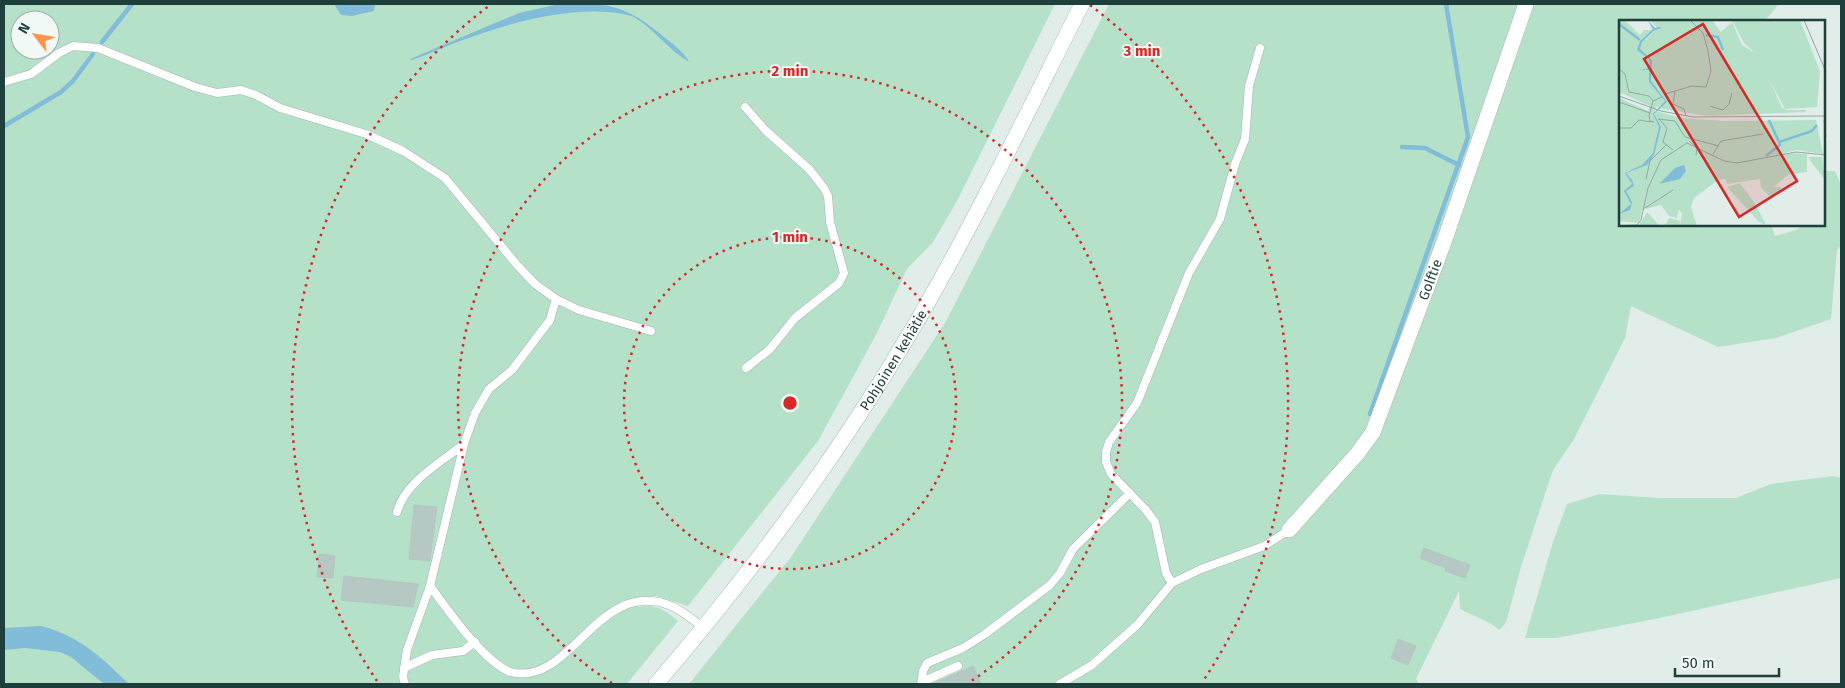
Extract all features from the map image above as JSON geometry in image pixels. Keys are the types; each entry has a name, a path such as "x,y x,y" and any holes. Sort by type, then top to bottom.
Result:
{"main road":[{"name":"Pohjoinen kehätie","path":"656,684 752,570 859,417 916,324 1082,4"},
{"name":"Golftie","path":"1289,530 1351,461 1373,432 1444,242 1526,4"}],"lane":[{"path":"4,82 31,74 59,52 73,46 98,48 195,87 217,93 241,90 256,95 280,108 366,134 403,151 445,178 517,265 535,284 556,299 579,310 651,331"},
{"path":"1172,583 1166,574 1155,522 1111,474 1106,462 1106,452 1109,442 1137,403 1189,273 1220,219 1235,164 1245,139 1248,86 1260,48"},
{"path":"745,107 765,130 809,169 824,188 828,196 830,222 844,273 832,288 795,318 770,349 746,368"},
{"path":"404,684 406,650 430,586 464,444 475,412 489,388 512,370 550,320 556,299"},
{"path":"397,512 400,501 412,486 464,444"},
{"path":"922,683 923,671 927,664 963,648 985,634 1050,585 1060,573 1073,549 1130,493"},
{"path":"1060,684 1092,665 1137,625 1172,583 1201,569 1264,546 1289,530"},
{"path":"430,586 475,642 496,664 510,673 534,678 547,673 561,664 600,624 616,612 633,604 645,602 668,605 684,613 704,628"},
{"path":"404,668 432,655 463,651 475,642"},
{"path":"922,683 958,666"}],"green space":[{"path":"4,4 1055,4 957,201 933,242 907,269 876,335 818,441 688,606 656,596 645,598 639,607 655,607 678,621 627,684 4,684"},
{"path":"1109,4 1779,4 1766,20 1619,20 1619,226 1771,226 1775,236 1799,229 1800,226 1825,226 1825,171 1835,171 1841,185 1841,245 1837,250 1831,319 1776,338 1718,347 1631,306 1625,338 1574,439 1553,470 1521,567 1506,623 1499,630 1460,609 1459,591 1416,679 1419,684 689,684 791,557 945,323"},
{"path":"1833,476 1841,478 1841,578 1655,619 1556,638 1525,638 1553,542 1567,504 1600,494 1658,498 1736,498 1771,484"}],"water":[{"path":"334,4 375,4 374,11 352,16 341,15"},
{"path":"559,4 604,5 627,12 651,26 671,42 689,62 632,16 607,12 553,15 525,21 497,28 421,57 410,59 519,13"},
{"path":"41,626 67,635 79,642 99,656 129,684 104,684 71,657 60,652 25,648 4,650 4,628"}],"building":[{"path":"414,505 437,507 430,561 409,559"},
{"path":"1424,548 1470,565 1465,578 1445,571 1446,568 1420,558"},
{"path":"319,554 335,556 333,578 317,577"},
{"path":"344,576 418,584 413,607 341,600"},
{"path":"1398,639 1416,646 1408,665 1391,658"},
{"path":"973,666 981,684 933,684"}],"waterway":[{"path":"102,42 132,4"},
{"path":"1370,414 1468,137 1446,4"},
{"path":"4,126 61,92 73,81 93,54"},
{"path":"1402,147 1425,148 1459,165"}]}
